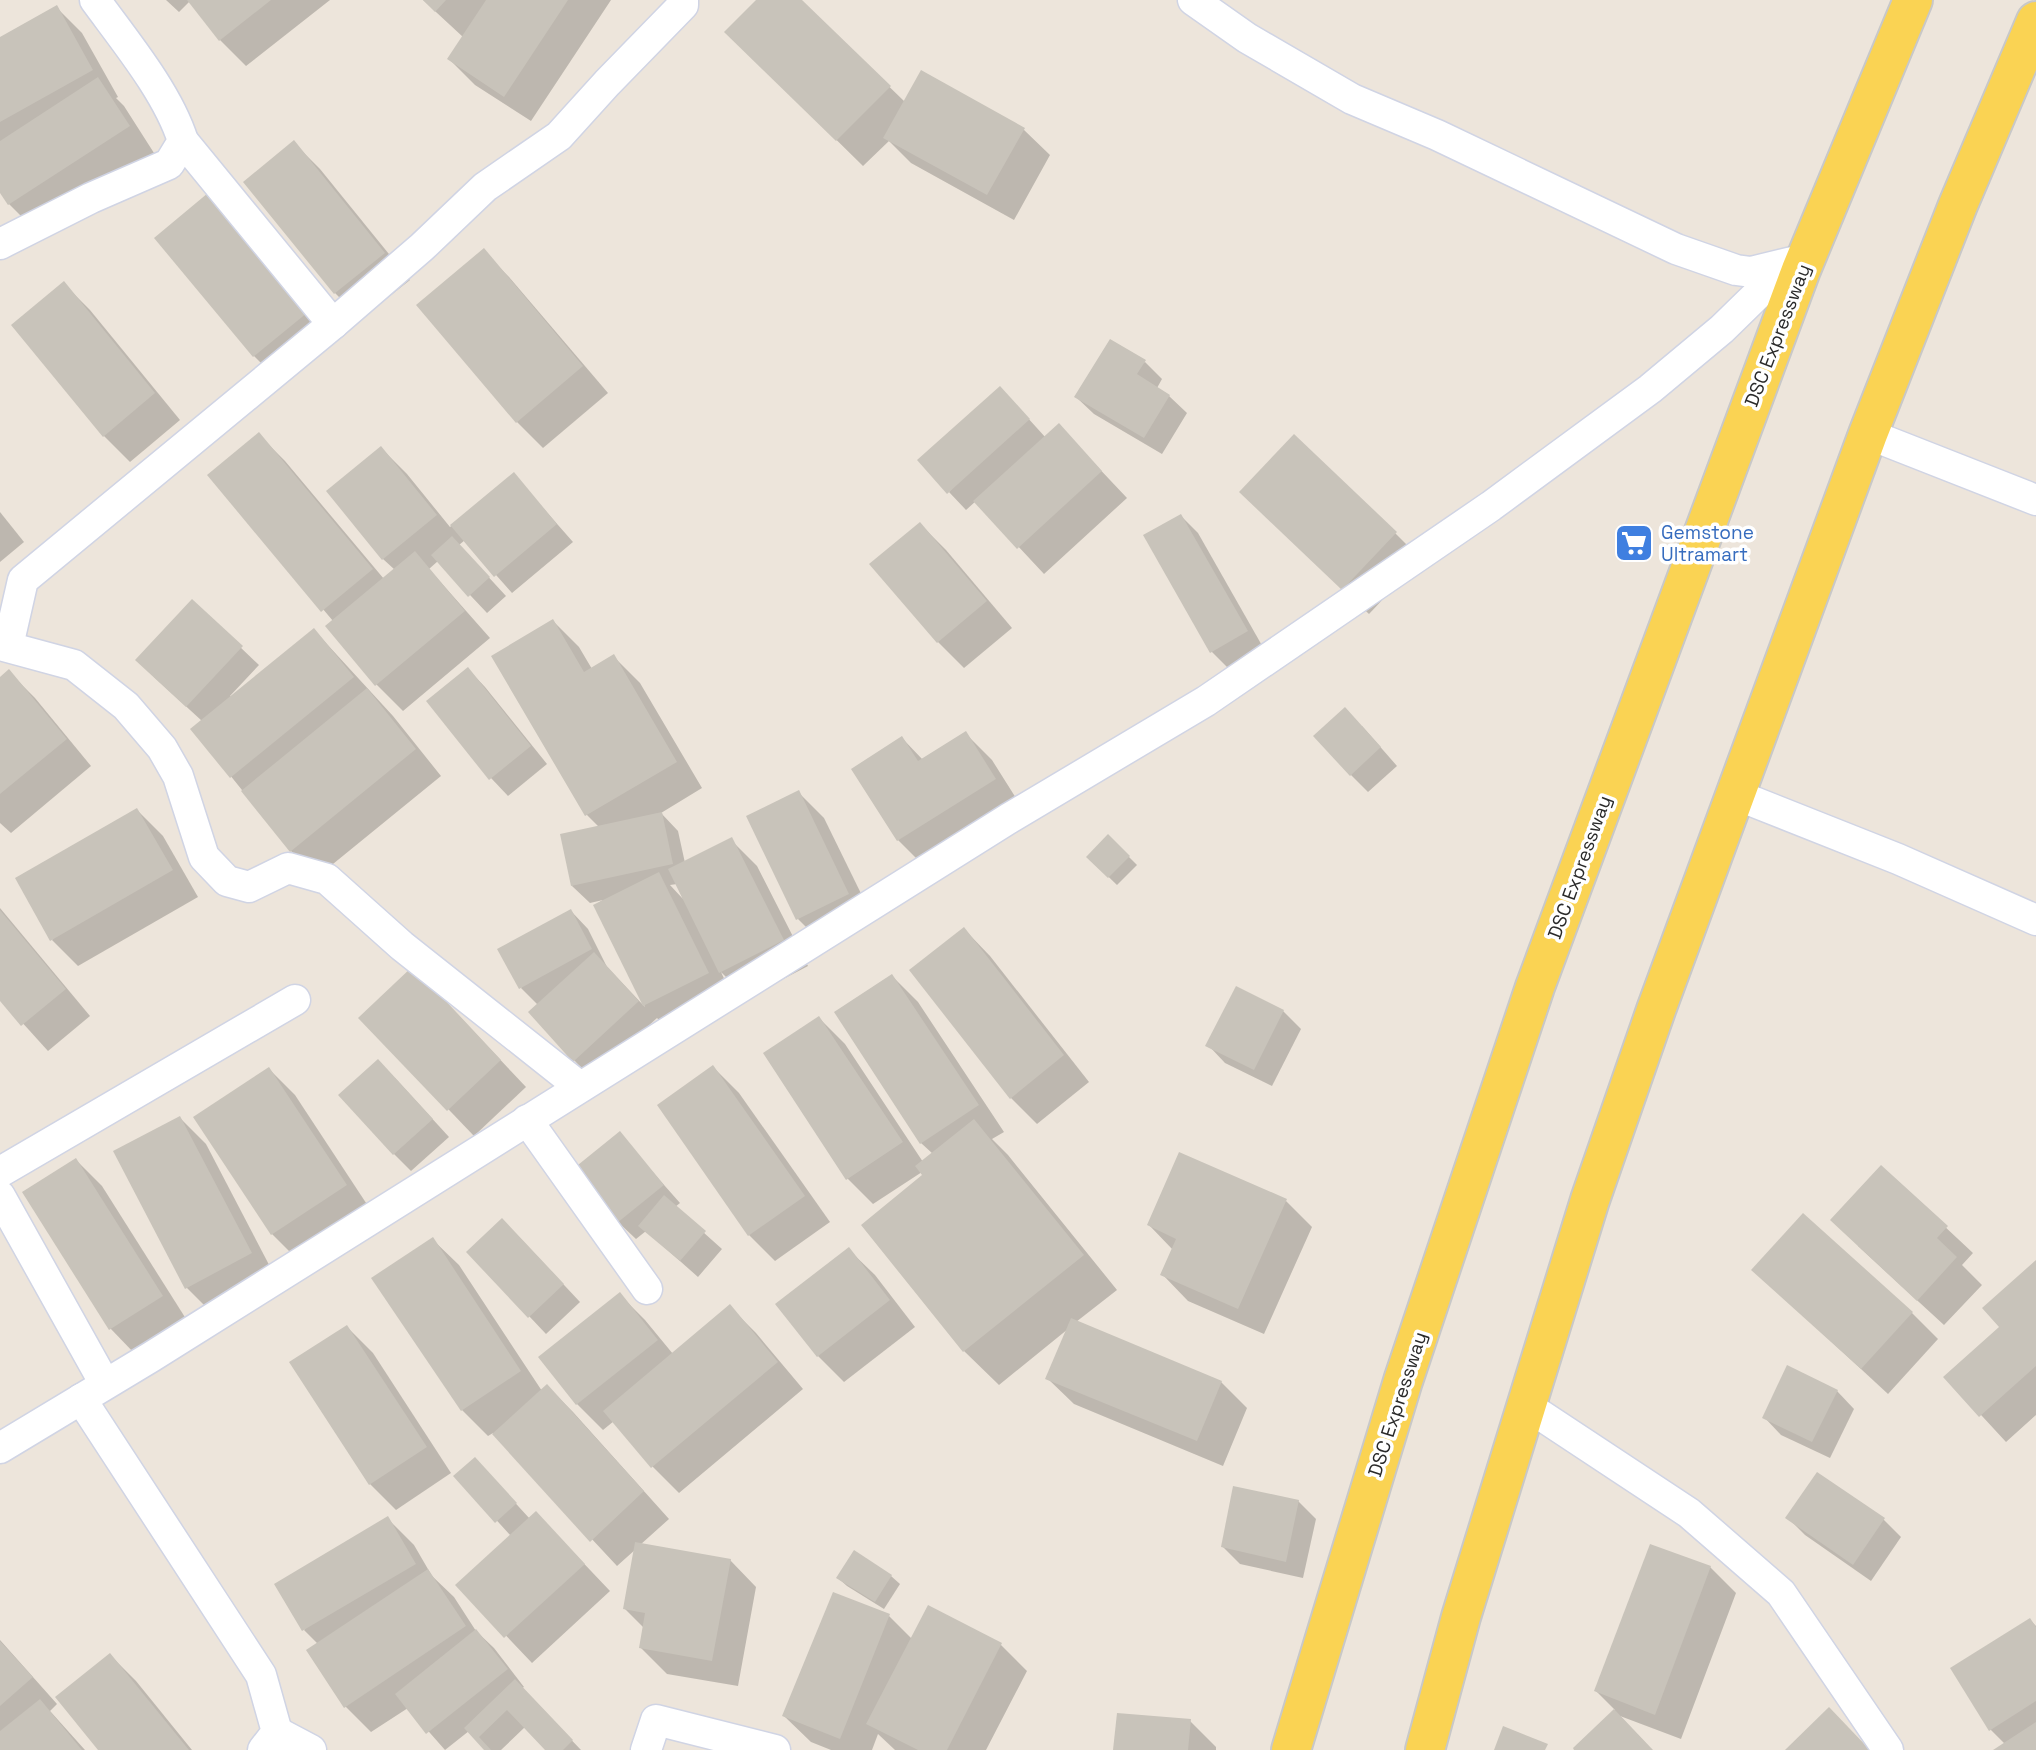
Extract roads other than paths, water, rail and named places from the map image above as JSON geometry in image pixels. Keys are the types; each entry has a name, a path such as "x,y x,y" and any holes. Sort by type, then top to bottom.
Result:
{"main road":[{"name":"DSC Expressway","path":"1291,1750 1403,1381 1535,987 1803,264 1913,0"},
{"path":"1425,1750 1461,1617 1590,1200 1734,794 1868,434 1958,205 2036,21"}],"street":[{"path":"95,0 134,53 178,123 183,141 333,324"},
{"path":"580,1087 402,946 327,879 288,868 249,887 227,881 204,857 178,776 162,748 126,706 74,665 4,646 23,580 333,324 422,247 485,187 559,136 683,5 683,0"},
{"path":"1193,0 1247,38 1352,99 1437,135 1675,249 1736,270 1751,272 1803,264"},
{"path":"0,244 91,198 169,164 183,141"},
{"path":"0,1448 1008,819 1206,701 1491,506 1650,389 1722,329 1763,289 1803,264"},
{"path":"1868,434 2036,500"},
{"path":"1734,794 1898,859 2036,920"},
{"path":"0,1172 295,1000"},
{"path":"527,1120 647,1289"},
{"path":"0,1196 93,1391 261,1675 270,1741 311,1750"},
{"path":"1527,1406 1689,1513 1781,1592 1888,1750"},
{"path":"646,1750 656,1720 775,1750"}],"place":[{"name":"Gemstone Ultramart","path":"1634,543"}]}
